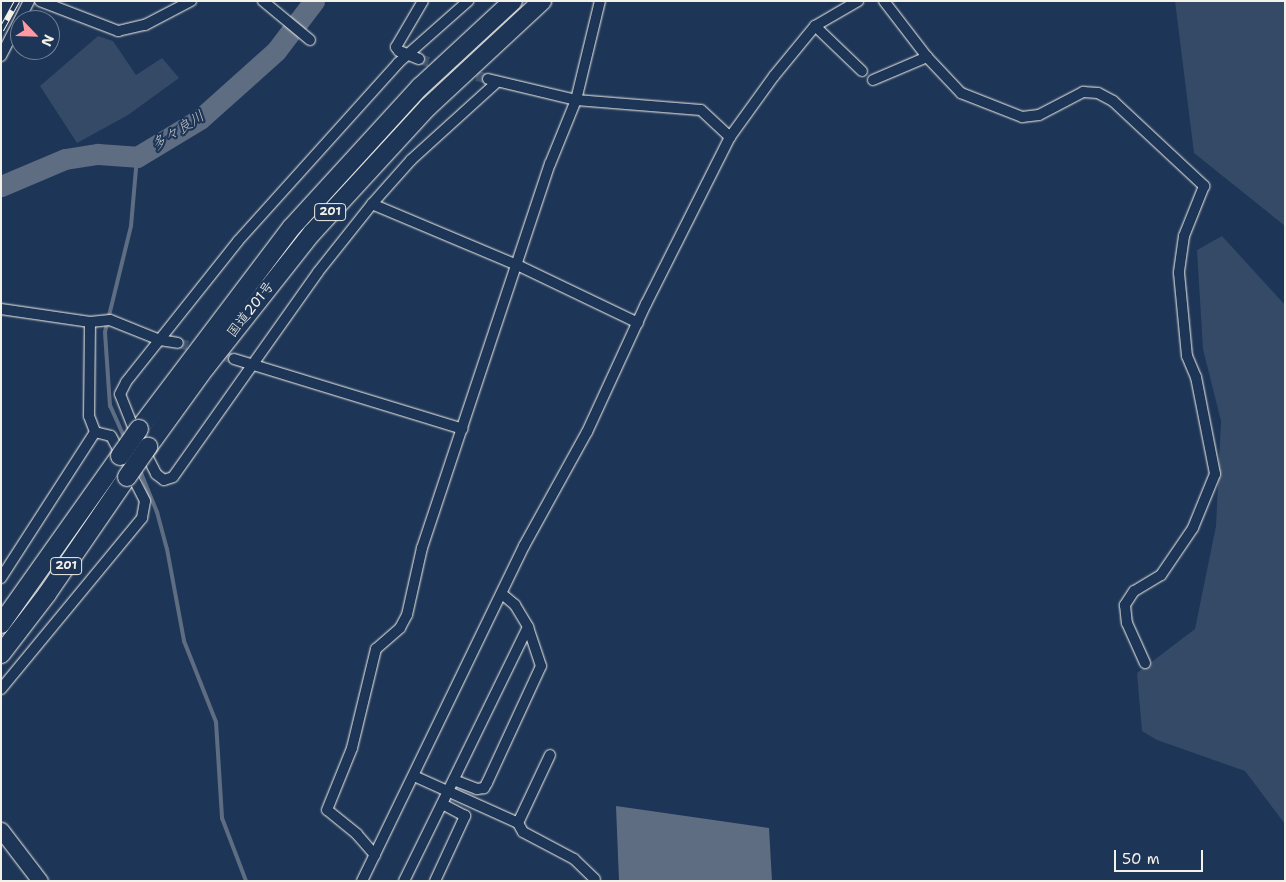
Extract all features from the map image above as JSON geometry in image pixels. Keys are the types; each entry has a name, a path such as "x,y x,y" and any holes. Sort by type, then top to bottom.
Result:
{"highway":[{"name":"国道201号","path":"1,624 139,430 292,228 420,87 513,1"},
{"name":"国道201号","path":"1,654 47,594 148,447 264,290 350,190 428,107 542,1"}],"main road":[{"path":"1,830 40,881"}],"street":[{"path":"1,56 29,1"},
{"path":"40,1 118,31 146,26 191,1"},
{"path":"263,1 310,40"},
{"path":"419,59 406,55 396,46 423,1"},
{"path":"468,1 406,55 238,241 120,394 124,412 156,474 164,480 173,477 318,272 372,204 411,160 493,80 576,100 701,110 730,137"},
{"path":"375,855 357,834 327,810 352,748 376,649 400,628 407,615 422,548 550,164 576,100 600,1"},
{"path":"362,881 502,594 587,432 638,322 730,137 774,76 815,26 858,1"},
{"path":"884,1 927,57 961,93 1022,117 1039,115 1083,92 1098,93 1113,101 1204,186 1184,236 1179,273 1187,356 1196,377 1215,474 1193,528 1161,575 1134,591 1125,605 1127,623 1146,663"},
{"path":"815,26 862,71"},
{"path":"873,80 927,57"},
{"path":"372,204 516,265 638,322"},
{"path":"1,309 92,322 110,320 160,340 178,343"},
{"path":"92,322 89,416 95,432"},
{"path":"234,359 252,367 463,429"},
{"path":"1,578 95,432"},
{"path":"1,689 144,514 145,501 111,436 105,432 95,432"},
{"path":"454,780 477,789 484,788 541,666 528,627 515,605 502,594"},
{"path":"404,881 528,627"},
{"path":"518,823 550,755"},
{"path":"414,776 518,823 523,832 574,859 595,879"},
{"path":"435,881 465,816 442,804"}],"shaded area":[{"path":"1175,1 1285,1 1285,226 1194,153"},
{"path":"98,36 113,41 136,75 162,58 179,78 128,115 77,143 40,86"},
{"path":"1222,236 1285,305 1285,824 1245,771 1157,740 1142,731 1137,673 1195,629 1216,526 1221,421 1203,349 1197,250"},
{"path":"616,806 769,828 772,881 619,881"}],"waterway":[{"name":"多々良川","path":"1,186 65,159 98,154 137,157 200,119 276,51 314,1"},
{"path":"125,439 110,406 105,332 131,226 137,157"},
{"path":"139,468 157,512 167,549 184,641 216,722 222,818 246,881"}],"tunnel":[{"path":"419,59 488,79"},
{"path":"178,343 234,359"}],"railway":[{"path":"1,30 17,1"}]}
